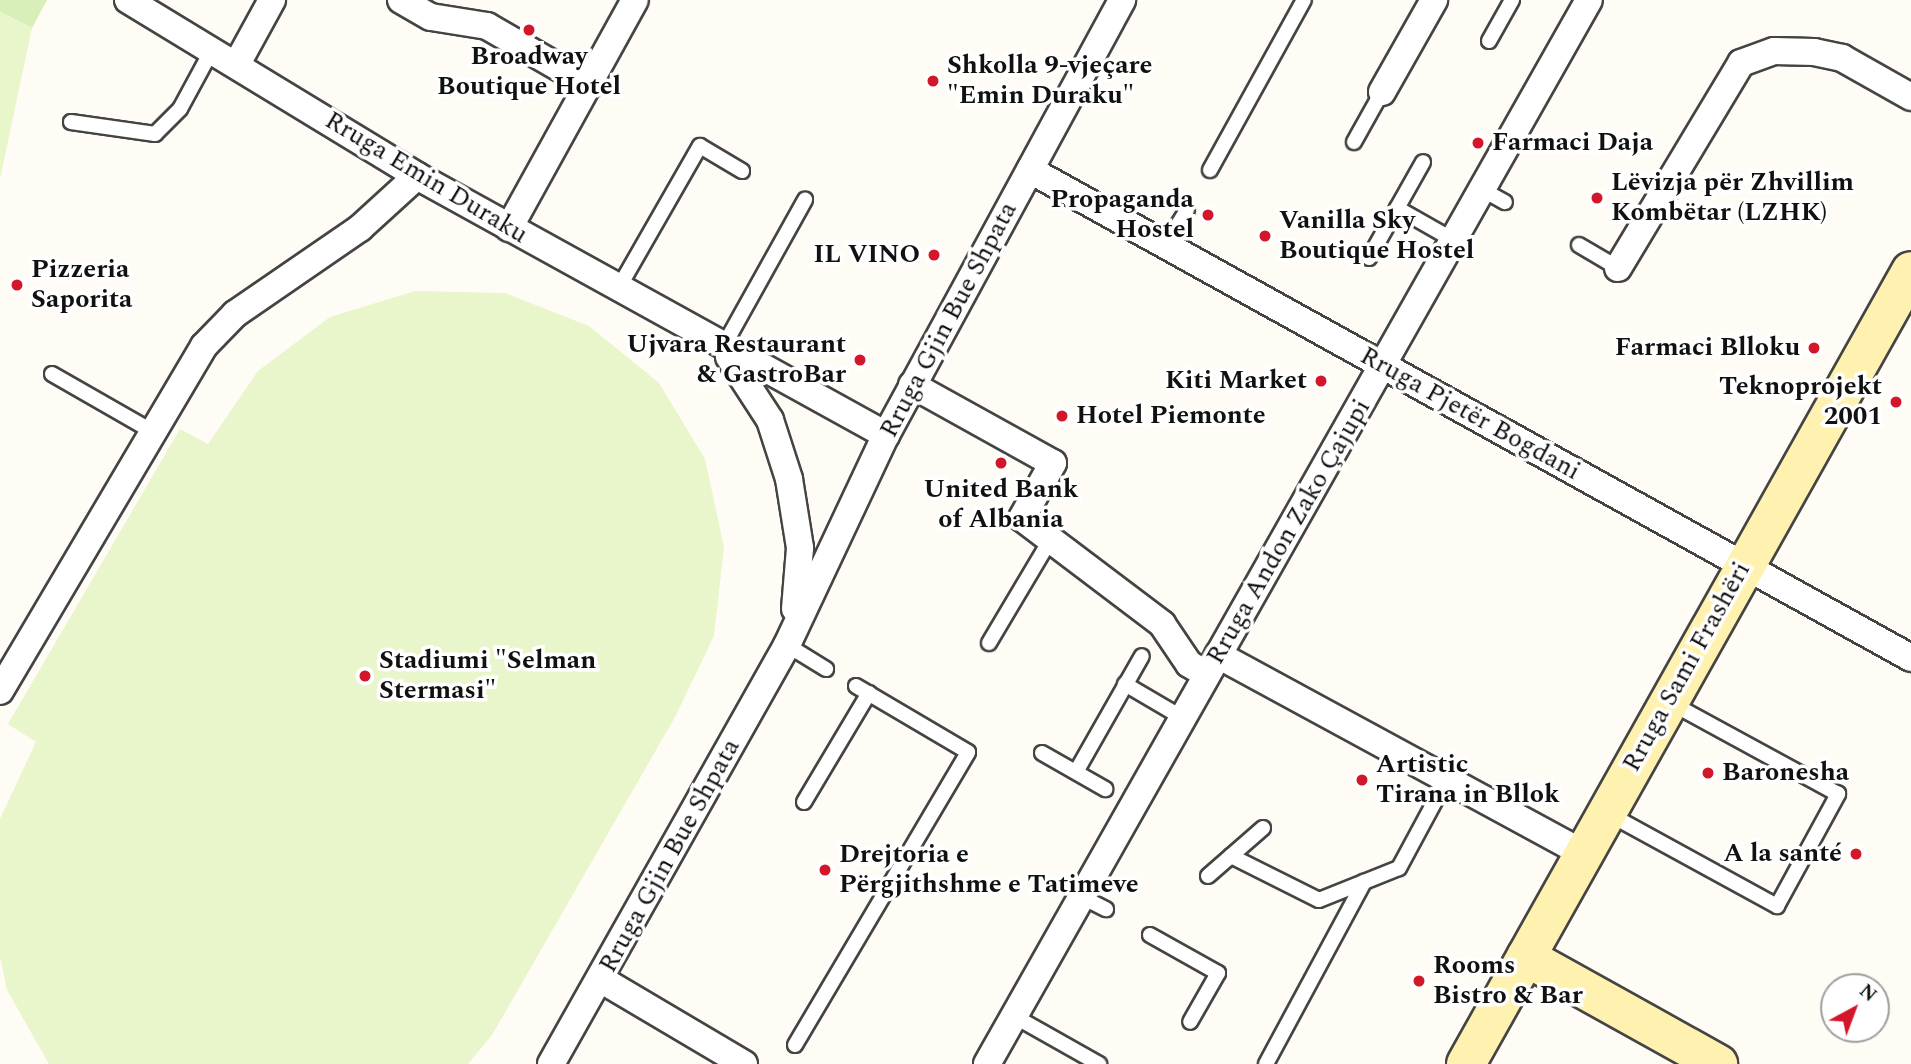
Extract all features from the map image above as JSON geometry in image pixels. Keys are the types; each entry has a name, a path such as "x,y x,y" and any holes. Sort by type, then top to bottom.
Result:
{"main road":[{"name":"Rruga Sami Frashëri","path":"1466,1064 1911,271"},
{"path":"1526,957 1718,1064"}],"street":[{"name":"Rruga Emin Duraku","path":"128,0 238,62 417,176 509,229 722,349 886,436"},
{"path":"238,62 272,0"},
{"path":"401,0 431,17 487,26 589,85"},
{"path":"509,229 635,0"},
{"name":"Rruga Gjin Bue Shpata","path":"551,1064 602,980 786,645 912,385 1122,0"},
{"path":"1382,92 1434,0"},
{"name":"Rruga Andon Zako Çajupi","path":"987,1064 1212,664 1455,241 1494,196 1589,0"},
{"path":"1618,268 1741,63 1774,51 1814,52 1842,58 1911,97"},
{"name":"Rruga Pjetër Bogdani","path":"1030,170 1911,658"},
{"path":"0,691 155,433 204,346 235,314 360,228 417,176"},
{"path":"722,349 771,420 794,501 800,582 786,645"},
{"path":"912,385 1053,463 1022,518 1053,536 1162,624 1189,664 1212,664 1447,779 1583,853"},
{"path":"602,980 744,1064"}],"lane":[{"path":"1210,170 1304,0"},
{"path":"1489,41 1512,0"},
{"path":"71,122 155,134 180,109 213,48"},
{"path":"1354,142 1382,92"},
{"path":"618,289 700,146 742,171"},
{"path":"1369,258 1423,162"},
{"path":"722,349 805,200"},
{"path":"1397,208 1455,241"},
{"path":"1165,245 1187,210"},
{"path":"1579,245 1618,268"},
{"path":"52,374 155,433"},
{"path":"989,643 1053,536"},
{"path":"786,645 826,668"},
{"path":"1076,772 1142,656"},
{"path":"1125,684 1183,718"},
{"path":"795,1045 968,752 862,690 804,802"},
{"path":"1606,812 1777,906 1838,794 1668,701"},
{"path":"1042,753 1105,789"},
{"path":"1231,856 1319,901 1399,868 1447,779"},
{"path":"1208,876 1263,828"},
{"path":"1266,1064 1364,882"},
{"path":"1082,897 1106,909"},
{"path":"1150,934 1218,973 1190,1023"},
{"path":"1014,1016 1099,1064"}],"green space":[{"path":"0,0 47,0 32,28 0,12"},
{"path":"0,12 32,28 0,179"},
{"name":"Stadiumi \"Selman Stermasi\"","path":"415,291 505,293 589,326 659,383 705,459 724,547 714,636 675,717 492,1035 468,1064 49,1064 7,990 0,957 0,819 36,742 8,724 180,429 208,444 258,371 330,317"}],"place":[{"name":"Broadway Boutique Hotel","path":"529,30"},
{"name":"Shkolla 9-vjeçare \"Emin Duraku\"","path":"933,81"},
{"name":"Farmaci Daja","path":"1478,143"},
{"name":"Lëvizja për Zhvillim Kombëtar (LZHK)","path":"1597,198"},
{"name":"Propaganda Hostel","path":"1208,215"},
{"name":"Vanilla Sky Boutique Hostel","path":"1265,236"},
{"name":"IL VINO","path":"934,255"},
{"name":"Pizzeria Saporita","path":"17,285"},
{"name":"Farmaci Blloku","path":"1814,348"},
{"name":"Ujvara Restaurant & GastroBar","path":"860,360"},
{"name":"Kiti Market","path":"1321,381"},
{"name":"Teknoprojekt 2001","path":"1896,402"},
{"name":"Hotel Piemonte","path":"1062,416"},
{"name":"United Bank of Albania","path":"1001,463"},
{"name":"Stadiumi \"Selman Stermasi\"","path":"365,676"},
{"name":"Baronesha","path":"1708,773"},
{"name":"Artistic Tirana in Bllok","path":"1362,780"},
{"name":"A la santé","path":"1856,854"},
{"name":"Drejtoria e Përgjithshme e Tatimeve","path":"825,870"},
{"name":"Rooms Bistro & Bar","path":"1419,981"}]}
